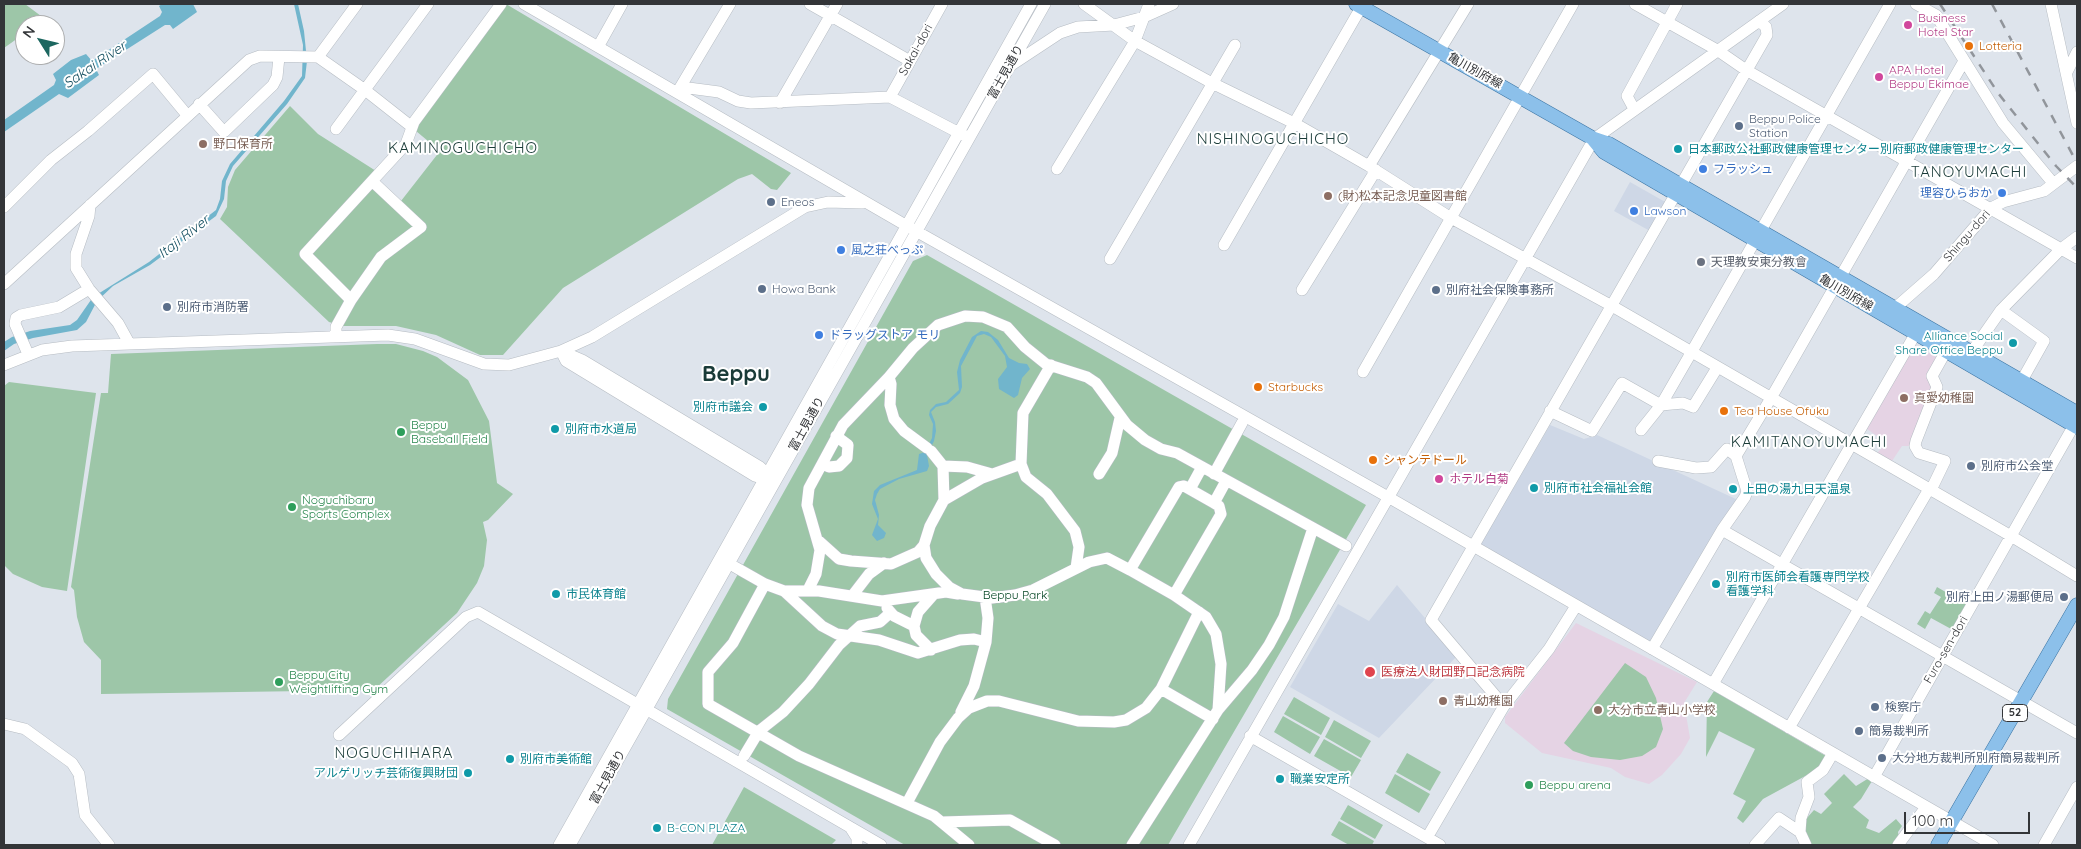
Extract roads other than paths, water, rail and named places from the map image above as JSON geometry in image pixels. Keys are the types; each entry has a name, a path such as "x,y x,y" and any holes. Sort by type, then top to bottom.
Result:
{"main road":[{"name":"亀川別府線","path":"1360,5 1594,139 1609,144 1678,190 2076,421"},
{"name":"亀川別府線","path":"1838,283 1894,309 1918,328"},
{"name":"亀川別府線","path":"1949,346 1971,353 2021,382 2076,421"},
{"name":"52","path":"1938,845 2077,605"}],"street":[{"path":"315,58 356,4"},
{"path":"336,129 428,4"},
{"path":"351,300 305,254 406,144 412,127 500,4"},
{"path":"524,4 679,90 912,229 1388,497 1993,845"},
{"path":"598,46 622,4"},
{"path":"679,90 730,4"},
{"path":"810,4 910,61"},
{"path":"780,103 837,4"},
{"name":"Sakai-dori","path":"890,97 942,4"},
{"path":"679,90 719,92 738,101 751,103 890,97 964,136 994,71 1031,4"},
{"name":"富士見通り","path":"570,845 643,706 769,478 964,136 1009,66 1045,4"},
{"path":"1084,4 1135,41 1212,83 1294,123 1372,168 1451,218 1527,257 2077,576"},
{"path":"1057,169 1135,41 1149,4"},
{"path":"994,71 1009,66 1060,33 1078,27 1114,25 1144,17 1174,4"},
{"path":"1302,290 1468,4"},
{"path":"1362,372 1573,4"},
{"path":"1635,4 1668,21 1746,70 2077,258"},
{"path":"1634,108 1627,96 1678,4"},
{"path":"1189,845 1594,139 1634,108 1783,4"},
{"path":"1641,430 1661,404 1692,353 1890,4"},
{"path":"1916,4 1936,15 2003,123 2053,183"},
{"path":"2051,4 2077,123"},
{"path":"1224,246 1360,5"},
{"path":"1504,706 1431,620 1767,35 1766,27 1759,21"},
{"path":"1110,259 1235,45"},
{"path":"2067,72 2077,52"},
{"path":"4,284 176,128 198,104 249,60 260,56 315,58 365,90 412,127"},
{"path":"198,104 224,132 273,85 277,77 279,57"},
{"path":"1736,456 1838,283 1964,61"},
{"path":"2067,72 2077,78"},
{"path":"4,207 52,160 153,74 186,115"},
{"name":"Shingu-dori","path":"1894,309 1934,274 1970,235 1991,208 2003,202 2044,190 2077,166"},
{"path":"336,335 336,327 351,300 381,257 421,227 372,181"},
{"path":"4,365 26,351 54,348 129,343 336,335 402,336 424,342 480,363 499,366 519,363 561,351 592,337 805,207 843,201 871,205"},
{"path":"90,205 75,260 80,276 91,292 118,323 129,343"},
{"path":"1971,353 2001,310 2061,249 2077,237"},
{"path":"26,351 14,321 18,316 59,307 91,292"},
{"path":"2001,310 2044,341 2021,382"},
{"path":"808,590 819,562 819,540 809,512 808,499 814,476 836,436 843,425 889,377 913,348 933,329 945,321 965,316 983,317 1000,323 1039,358 1051,366 1087,377 1096,383 1120,418 1145,440 1202,467 1346,546"},
{"path":"1713,684 1918,328"},
{"path":"591,365 586,358 585,348 592,337"},
{"path":"1789,728 1945,462 1919,453 1916,441 1937,387 1932,376 1949,346"},
{"path":"561,351 566,361 769,478"},
{"path":"561,351 591,365 769,478"},
{"path":"1051,366 1023,413 1021,464 1026,477 1047,494 1075,531 1079,547 1076,568"},
{"path":"1550,410 1592,431 1622,383 1661,404 1683,403 1693,407 1717,368"},
{"path":"889,377 891,384 890,405 894,419 904,431 929,450 944,466 944,500 930,526 924,546 926,558 936,574 949,586 962,594"},
{"path":"1099,474 1112,453 1120,418"},
{"name":"Furo-sen-dori","path":"1874,776 2076,421"},
{"path":"1214,474 1242,423"},
{"path":"822,464 829,467 839,466 848,458 848,445 836,436"},
{"path":"1652,649 1747,491 1736,456 1727,449 1711,467 1696,468 1658,461"},
{"path":"944,500 972,482 1021,464"},
{"path":"944,466 967,467 992,474"},
{"path":"1190,489 1202,467"},
{"path":"1214,503 1226,481"},
{"path":"1130,570 1176,488 1184,486 1190,489 1219,506 1221,514 1174,595"},
{"path":"1132,845 1216,715 1261,658 1284,617 1313,528"},
{"path":"1722,530 2077,733"},
{"path":"819,540 839,559 884,564 902,560 924,546"},
{"path":"784,591 808,590 882,601 946,592 985,597 1024,593 1076,568 1107,558 1174,595 1210,622 1216,634 1221,664 1216,715"},
{"path":"852,596 869,574 884,564"},
{"path":"735,567 765,584 784,591 826,629 837,634 879,640 918,653 960,640 974,639 986,642"},
{"path":"765,584 733,644 711,668 707,678 707,699 711,707 759,731 799,756 859,784 908,803 943,822 969,845"},
{"path":"931,650 916,635 914,626 918,612 933,594"},
{"path":"958,718 974,686 986,642 988,618 985,597"},
{"path":"882,601 890,613 914,626"},
{"path":"1428,836 1504,706 1549,649 1576,606"},
{"path":"339,735 466,617 478,612 881,845"},
{"path":"908,803 940,742 968,708 992,700 1078,721 1114,722 1126,720 1146,708 1161,689 1198,612"},
{"path":"744,756 759,731 783,712 849,635 860,626 880,622 890,613"},
{"path":"1161,689 1216,715"},
{"path":"560,845 643,706"},
{"path":"4,724 14,725 31,732 74,765 79,774 85,815 109,845"},
{"path":"1250,736 1428,836 1440,845"},
{"path":"1806,845 1800,832 1801,818 1809,797 1807,782 1823,770 1833,753"},
{"path":"2044,845 2077,787"},
{"path":"1898,845 1926,807"},
{"path":"1755,845 1779,818 1800,832"},
{"path":"943,822 1010,820 1055,845"},
{"path":"849,825 857,838 857,845"}],"water":[{"name":"Sakai River","path":"162,4 193,4 197,12 173,29 170,25 165,25 96,69 99,75 68,98 59,94 4,132 4,120 54,85 56,80 53,74 71,60 86,54 92,61 160,16 162,12 159,6"},
{"name":"Itaji River","path":"294,4 298,4 304,31 307,61 305,78 287,104 233,166 226,181 224,199 216,216 150,265 113,286 97,301 86,322 77,330 33,338 14,344 4,351 4,342 12,337 30,331 70,325 77,320 93,297 149,262 216,210 220,199 222,181 230,164 284,101 302,76 303,45"},
{"path":"981,331 988,332 998,340 1009,358 1019,363 1027,364 1030,369 1022,378 1018,395 1014,398 999,389 998,379 1007,367 1005,356 991,337 984,334 977,336 961,366 962,387 960,393 948,404 936,407 931,412 936,431 934,441 927,455 929,466 927,471 899,479 880,489 877,494 875,500 879,515 878,525 886,533 884,538 877,541 872,535 878,519 872,504 874,491 880,485 917,470 919,454 925,452 932,438 933,424 929,415 930,410 936,404 946,402 959,390 957,372 960,360 972,337"}],"railway":[{"path":"1940,4 1998,93 2056,166 2077,188"},
{"path":"1992,4 2077,163"}],"place":[{"name":"Business Hotel Star","path":"1908,25"},
{"name":"Lotteria","path":"1969,46"},
{"name":"APA Hotel Beppu Ekimae","path":"1879,77"},
{"name":"Beppu Police Station","path":"1739,126"},
{"name":"野口保育所","path":"203,144"},
{"name":"日本郵政公社郵政健康管理センター別府郵政健康管理センター","path":"1678,149"},
{"name":"フラッシュ","path":"1703,169"},
{"name":"理容ひらおか","path":"2002,193"},
{"name":"(財)松本記念児童図書館","path":"1328,196"},
{"name":"Eneos","path":"771,202"},
{"name":"Lawson","path":"1634,211"},
{"name":"風之荘べっぷ","path":"841,250"},
{"name":"天理教安東分教會","path":"1701,262"},
{"name":"Howa Bank","path":"762,289"},
{"name":"別府社会保険事務所","path":"1436,290"},
{"name":"別府市消防署","path":"167,307"},
{"name":"ドラッグストア モリ","path":"819,335"},
{"name":"Alliance Social Share Office Beppu","path":"2013,343"},
{"name":"Starbucks","path":"1258,387"},
{"name":"真愛幼稚園","path":"1904,398"},
{"name":"別府市議会","path":"763,407"},
{"name":"Tea House Ofuku","path":"1724,411"},
{"name":"別府市水道局","path":"555,429"},
{"name":"Beppu Baseball Field","path":"401,432"},
{"name":"シャンテドール","path":"1373,460"},
{"name":"別府市公会堂","path":"1971,466"},
{"name":"ホテル白菊","path":"1439,479"},
{"name":"別府市社会福祉会館","path":"1534,488"},
{"name":"上田の湯九日天温泉","path":"1733,489"},
{"name":"Noguchibaru Sports Complex","path":"292,507"},
{"name":"別府市医師会看護専門学校 看護学科","path":"1716,584"},
{"name":"市民体育館","path":"556,594"},
{"name":"別府上田ノ湯郵便局","path":"2064,597"},
{"name":"医療法人財団野口記念病院","path":"1370,672"},
{"name":"Beppu City Weightlifting Gym","path":"279,682"},
{"name":"青山幼稚園","path":"1443,701"},
{"name":"検察庁","path":"1875,707"},
{"name":"大分市立青山小学校","path":"1598,710"},
{"name":"簡易裁判所","path":"1859,731"},
{"name":"大分地方裁判所別府簡易裁判所","path":"1882,758"},
{"name":"別府市美術館","path":"510,759"},
{"name":"アルゲリッチ芸術復興財団","path":"468,773"},
{"name":"職業安定所","path":"1280,779"},
{"name":"Beppu arena","path":"1529,785"},
{"name":"B-CON PLAZA","path":"657,828"}],"district":[{"name":"NISHINOGUCHICHO","path":"1273,139"},
{"name":"KAMINOGUCHICHO","path":"463,148"},
{"name":"TANOYUMACHI","path":"1969,172"},
{"name":"Beppu","path":"736,374"},
{"name":"KAMITANOYUMACHI","path":"1809,442"},
{"name":"NOGUCHIHARA","path":"394,753"}],"park label":[{"name":"Beppu Park","path":"1015,595"}]}
